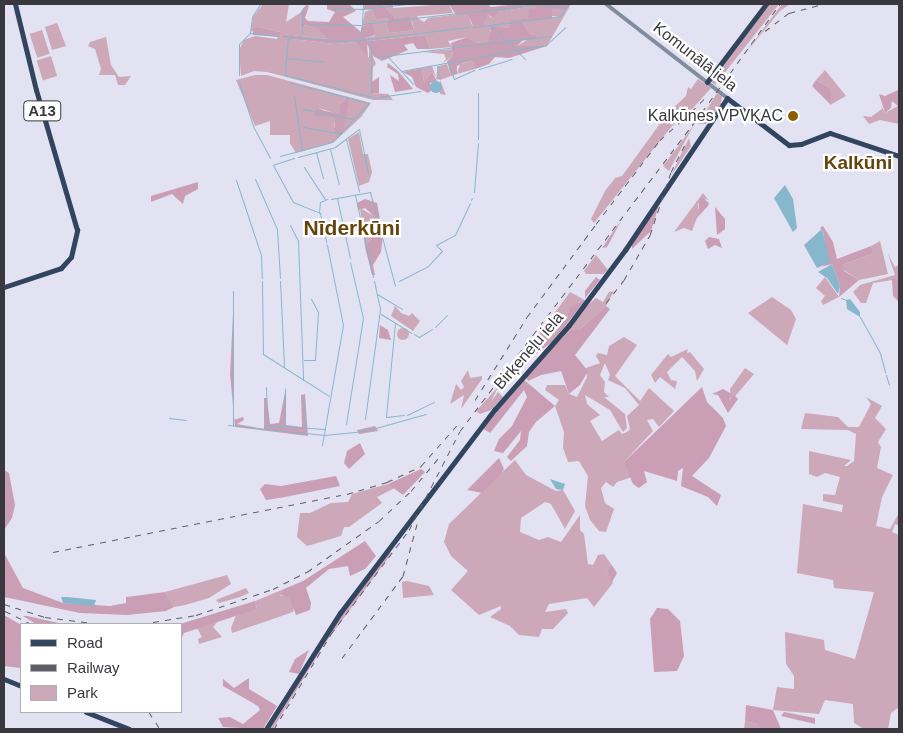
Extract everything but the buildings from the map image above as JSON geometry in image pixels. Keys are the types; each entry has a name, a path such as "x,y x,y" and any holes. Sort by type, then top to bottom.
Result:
{"main road":[{"name":"A13","path":"4,288 51,273 64,265 75,246 76,217 36,90 28,46 15,4"},
{"path":"706,82 766,4"},
{"name":"Komunālā iela","path":"727,98 785,143 794,146 830,133 899,156"},
{"name":"Birķeneļu iela","path":"266,729 340,613 495,409 569,325 625,250 727,98"},
{"path":"4,679 20,686"},
{"path":"89,713 129,729"}],"street":[{"name":"Komunālā iela","path":"606,4 727,98"}],"green space":[{"path":"263,4 289,4 286,22 300,13 301,29 305,25 320,29 327,39 283,34 283,38 335,44 357,42 369,58 369,47 376,64 373,67 372,93 388,94 393,100 373,100 267,72 254,71 241,76 239,50 244,40 255,36 277,39 280,32 259,27 251,32 253,17"},
{"path":"382,4 393,4 393,8 449,4 453,13 417,16 424,22 428,18 467,13 472,25 487,13 491,18 498,12 527,7 517,4 535,4 537,8 528,19 509,28 497,27 490,30 490,41 476,43 467,37 448,41 452,47 430,49 425,35 369,41 364,38 375,36 373,25 362,26 365,12 372,9 376,20 388,18 386,26 390,33 414,30 412,21 396,19"},
{"path":"571,4 547,46 517,46 535,35 530,34 523,22 562,16 550,16 550,13 552,9"},
{"path":"769,4 779,4 715,85 710,81"},
{"path":"782,4 790,4 780,11 744,55"},
{"path":"57,23 66,46 52,50 45,27"},
{"path":"42,30 50,54 37,58 30,34"},
{"path":"106,37 111,65 119,77 131,76 125,85 118,85 115,75 99,75 101,69 95,49 88,46 90,42"},
{"path":"452,49 453,56 443,63 446,59 444,54 423,52"},
{"path":"51,56 57,76 43,80 37,60"},
{"path":"473,61 475,69 457,74 460,64"},
{"path":"447,64 451,76 440,80 436,79 438,66"},
{"path":"432,66 436,77 432,72 424,82 422,68"},
{"path":"825,70 846,96 830,105 828,100 831,89 816,80"},
{"path":"255,75 267,75 371,103 361,117 334,142 296,153 290,143 290,135 270,135 270,121 255,126 236,80","holes":["347,97 349,106 342,131 334,127 334,117 319,108 340,115 340,104"]},
{"path":"698,79 711,88 686,116 672,126 594,223 591,219 605,191 615,178 622,176 664,118 672,125 679,115 673,108 686,96 688,87 691,89"},
{"path":"440,80 446,95 440,94"},
{"path":"717,93 722,96 721,104 706,124 698,124"},
{"path":"881,105 885,113 898,106 899,124 880,120 869,124 863,116 871,117 882,109"},
{"path":"694,125 690,132 669,171 663,166"},
{"path":"359,132 363,154 368,154 372,172 369,182 359,186 348,139"},
{"path":"689,138 691,146 671,176 681,154"},
{"path":"703,193 709,201 706,199 698,204 699,212 692,231 684,228 674,232"},
{"path":"360,208 374,216 377,229 365,247"},
{"path":"880,241 888,274 859,280 842,269 842,265 874,253 871,246"},
{"path":"888,254 895,267 899,265 899,279 873,283 866,303 861,303 853,292 860,285 895,275"},
{"path":"596,255 608,270 603,274 586,274 584,271"},
{"path":"825,277 839,297 823,305 821,301 825,296 816,288"},
{"path":"614,291 606,306 580,329 560,338 583,309 596,298 603,302 609,292"},
{"path":"570,292 583,299 569,309 567,319 558,321 557,336 553,341 536,343 528,349"},
{"path":"772,297 791,310 796,319 787,345 748,313"},
{"path":"395,306 401,313 409,316 412,313 420,321 413,331 391,316"},
{"path":"401,328 405,328 409,334 405,340 401,340 397,336 397,332"},
{"path":"624,337 637,345 615,376 640,401 649,388 674,411 659,427 653,419 647,420 653,431 624,462 632,477 617,482 613,487 606,482 601,488 605,503 614,509 606,532 599,531 590,520 585,506 588,476 579,461 568,462 563,448 564,432 555,406 559,400 545,390 547,385 565,385 569,394 577,397 587,377 586,368 600,363 596,356 598,353 607,355 609,346","holes":["605,363 610,375 608,380 625,388 639,405 627,416 630,429 627,432 622,434 619,430 602,441 590,421 600,415 587,404 585,395 610,410 623,432 627,428 625,414 604,397 609,397 604,392 605,382 600,375"]},
{"path":"688,349 687,353 690,352 704,369 697,381 695,371 682,357 667,372 671,380 677,381 675,389 660,377 655,383 651,375 668,354 671,357"},
{"path":"745,368 754,374 731,401 730,389"},
{"path":"468,370 470,378 482,376 482,379 461,409 464,395 450,404 456,384 461,390 464,387 461,381"},
{"path":"498,387 491,402 498,392 503,397 491,410 480,414 476,411"},
{"path":"866,397 882,406 875,418 886,429 878,442 881,447 877,468 893,475 882,497 876,526 890,529 899,513 899,526 895,524 892,532 899,535 899,707 891,713 888,729 864,729 854,723 853,704 825,700 819,714 773,710 777,687 794,689 794,676 786,664 785,632 824,640 825,650 855,659 874,592 834,588 833,580 797,573 803,504 842,512 843,505 823,501 823,494 835,495 840,477 825,473 817,477 809,474 809,451 851,460 844,466 847,466 854,461 856,434 848,430 801,429 805,413 838,417 848,427 859,427 871,404"},
{"path":"515,460 526,475 556,491 563,490 575,511 565,529 551,504 545,502 521,518 520,532 539,540 548,537 561,542 580,515 580,530 584,534 588,564 593,565 598,555 604,554 611,564 607,571 613,583 594,607 587,598 549,604 545,612 566,609 568,613 553,629 542,629 539,637 519,635 510,626 490,617 501,609 501,606 479,615 451,590 468,571 451,556 444,542 449,524"},
{"path":"388,484 395,488 377,497 382,503 349,527 344,527 341,536 307,546 297,537 300,513 310,513 331,503 348,502 352,494"},
{"path":"389,552 392,553 323,646 273,729 268,729 341,615"},
{"path":"227,575 231,584 209,598 185,605 174,607 165,592"},
{"path":"407,581 429,586 434,595 403,598 402,582"},
{"path":"246,588 249,593 240,597 219,603 216,600"},
{"path":"284,589 280,596 289,596 294,607 293,612 232,633 231,628 236,615 257,608 255,601"},
{"path":"217,622 213,627 222,637 199,644 198,639 202,637 197,628"},
{"path":"745,721 757,724 760,729 744,729"}],"shaded area":[{"path":"327,4 350,5 356,11 343,17 361,32 362,26 373,24 375,35 365,38 369,41 425,35 430,49 417,49 413,43 404,45 408,50 382,61 373,56 367,44 368,57 356,42 335,44 283,38 283,34 327,39 319,29 305,25 301,29 300,13 306,5 309,6 305,18 308,21 329,22 335,12 327,9"},
{"path":"365,4 382,4 396,19 410,17 414,30 390,33 386,26 388,18 376,20 372,9 363,10"},
{"path":"449,4 488,4 491,7 517,4 528,7 498,12 493,18 487,14 483,25 473,25 467,14 456,15"},
{"path":"535,4 571,4 566,8 552,9 552,19 523,22 530,34 536,35 534,40 523,40 517,46 547,46 509,58 495,57 489,64 475,69 473,61 463,63 457,66 457,74 451,76 447,61 453,56 451,43 467,37 476,43 489,41 491,26 509,28 512,20 528,19 529,8 536,9"},
{"path":"259,27 280,32 280,37 253,35 253,29"},
{"path":"388,63 398,71 413,89 395,92 390,75 399,81 398,74 387,67"},
{"path":"422,68 424,82 432,72 437,81 430,83 432,90 428,93 416,87 412,77 403,72"},
{"path":"379,77 379,93 372,93 372,82"},
{"path":"816,80 831,89 830,104 812,86"},
{"path":"898,90 899,107 892,101 891,108 885,113 879,94 885,96"},
{"path":"348,96 349,106 342,134 335,134 334,117 314,116 316,109 340,114 340,104"},
{"path":"198,182 198,189 185,196 183,204 172,194 151,202 151,196"},
{"path":"661,198 651,231 632,249 632,245"},
{"path":"703,198 709,203 708,206 693,222 699,212 699,200"},
{"path":"365,199 377,203 383,234 381,252 373,265 375,275 372,275 365,247 377,229 374,216 365,208 358,210 357,203"},
{"path":"715,207 725,219 725,229 717,235"},
{"path":"621,221 607,247 602,248 617,226"},
{"path":"823,226 833,242 837,259 871,246 874,253 842,265 844,271 859,280 839,297 840,286 832,264 817,268 823,266 827,257 823,231 820,228"},
{"path":"709,237 719,239 722,248 715,245 708,249 705,241"},
{"path":"596,277 600,280 585,298 585,291"},
{"path":"892,279 899,279 899,302 893,296"},
{"path":"234,293 234,416 230,374"},
{"path":"584,299 585,301 557,336 558,321 567,319 569,308"},
{"path":"606,306 610,309 575,355 588,371 580,385 569,394 561,371 541,375 528,381 525,376 553,346 569,332 580,329"},
{"path":"380,325 388,330 391,340 379,338"},
{"path":"540,338 553,341 524,363 526,353"},
{"path":"523,379 555,406 536,422 529,432 527,446 511,461 507,457 520,440 521,431 503,453 494,451 499,439 512,426 527,397 524,390 490,433 482,428"},
{"path":"286,387 286,425 302,427 301,395 305,394 308,436 235,427 234,420 243,417 244,420 237,424 264,429 264,398 267,398 270,424 279,423"},
{"path":"702,387 707,402 723,418 726,426 709,458 692,476 721,495 717,506 708,497 681,486 683,468 678,471 677,481 644,471 647,482 639,488 633,484 624,462"},
{"path":"723,389 732,394 729,400 734,395 738,399 728,413 718,395 712,394"},
{"path":"375,426 378,431 359,434 357,430"},
{"path":"360,443 365,454 349,469 344,463 347,451"},
{"path":"499,458 504,469 482,493 467,490"},
{"path":"421,469 425,472 403,495 388,484"},
{"path":"4,470 9,473 15,505 12,518 4,530"},
{"path":"336,476 340,486 285,497 266,500 260,489 265,484 281,486"},
{"path":"365,541 376,556 365,569 350,576 348,566 329,569 306,588 311,603 310,610 296,615 289,597 280,595 284,589 303,581"},
{"path":"4,553 23,588 63,603 110,606 126,603 126,597 165,592 174,607 166,611 127,615 80,613 4,597"},
{"path":"611,564 617,573 612,582 607,571"},
{"path":"255,601 257,609 184,633 182,637 182,623"},
{"path":"657,608 668,609 680,621 684,656 677,671 654,672 650,619"},
{"path":"4,615 20,624 20,668 4,666"},
{"path":"23,616 58,623 34,623"},
{"path":"309,650 299,674 289,672 295,659"},
{"path":"249,678 249,689 277,706 263,729 223,727 218,718 230,717 243,724 260,710 258,706 223,686 223,679 234,688"},
{"path":"746,705 773,710 781,729 760,729 757,724 745,721"},
{"path":"784,712 815,718 815,724 781,716"}],"water":[{"path":"436,81 442,87 436,93 430,87"},
{"path":"785,185 793,199 797,228 793,232 774,198"},
{"path":"822,229 830,262 817,268 804,245"},
{"path":"832,264 840,286 838,294 827,278 818,272"},
{"path":"850,299 860,312 860,317 847,309 846,300"},
{"path":"550,479 565,484 563,490 556,489"},
{"path":"61,597 96,600 94,606 63,603"}],"waterway":[{"path":"239,75 239,44 250,33 252,17 260,4"},
{"path":"362,23 363,4"},
{"path":"332,8 363,9 407,4"},
{"path":"471,12 538,4 564,8"},
{"path":"473,27 560,16 568,4"},
{"path":"302,34 303,8"},
{"path":"362,24 467,12"},
{"path":"311,24 361,25"},
{"path":"492,26 525,59"},
{"path":"361,27 361,40"},
{"path":"284,37 352,41 469,27"},
{"path":"476,57 546,45 565,27"},
{"path":"250,33 279,36"},
{"path":"475,45 550,36"},
{"path":"288,37 285,75 376,98"},
{"path":"371,39 371,93"},
{"path":"377,57 471,45"},
{"path":"388,57 413,84"},
{"path":"287,58 324,62"},
{"path":"401,71 473,58"},
{"path":"479,69 511,59"},
{"path":"449,63 454,79 474,70"},
{"path":"437,66 438,75"},
{"path":"239,82 253,126 270,158"},
{"path":"280,156 332,142 369,103 291,83"},
{"path":"379,97 421,91"},
{"path":"478,93 478,139"},
{"path":"294,96 302,150"},
{"path":"303,109 353,119"},
{"path":"303,127 341,134"},
{"path":"298,157 335,147 359,129 368,173"},
{"path":"346,139 359,191"},
{"path":"474,192 478,143"},
{"path":"330,149 339,184"},
{"path":"316,152 323,178"},
{"path":"294,158 273,165 293,202 320,213 326,242"},
{"path":"304,167 325,199"},
{"path":"255,179 277,229 280,278"},
{"path":"236,180 261,255 262,278"},
{"path":"331,199 370,192 395,286"},
{"path":"355,195 373,277"},
{"path":"337,198 350,258"},
{"path":"319,213 320,202 327,199"},
{"path":"399,281 427,267 442,251 436,245 455,235 470,203"},
{"path":"290,225 298,241 303,380"},
{"path":"322,445 343,325 327,245"},
{"path":"346,424 363,318 350,262"},
{"path":"262,281 263,354 329,396"},
{"path":"280,281 284,367"},
{"path":"365,419 380,309 374,281"},
{"path":"233,291 233,425"},
{"path":"377,294 402,309"},
{"path":"841,298 846,300"},
{"path":"304,360 315,360 318,312 311,299"},
{"path":"381,314 412,333"},
{"path":"435,327 447,315"},
{"path":"860,317 880,353 885,372"},
{"path":"395,323 386,417 404,415"},
{"path":"414,334 419,337 432,329"},
{"path":"886,375 889,385"},
{"path":"266,387 267,424"},
{"path":"285,389 285,426"},
{"path":"303,397 305,428"},
{"path":"407,415 434,402"},
{"path":"228,425 324,435 365,431 426,414"},
{"path":"169,418 186,420"},
{"path":"266,425 325,429"}],"railway":[{"path":"274,729 331,634 409,530 460,431 702,112 780,4"},
{"path":"765,31 789,13 823,4"},
{"path":"683,120 708,95"},
{"path":"475,400 527,317 596,224 660,140 688,115"},
{"path":"606,303 624,280 650,235 671,172 687,141"},
{"path":"53,552 347,494 387,482 421,466 458,424"},
{"path":"147,623 196,615 273,589 307,572 379,521 411,491 441,455"},
{"path":"342,658 403,576 417,524"},
{"path":"4,604 45,617 93,623"},
{"path":"5,611 30,623"},
{"path":"150,713 160,729"}],"place":[{"name":"Kalkūnes VPVKAC","path":"793,116"}],"district":[{"name":"Kalkūni","path":"858,163"},
{"name":"Nīderkūni","path":"352,228"}]}
